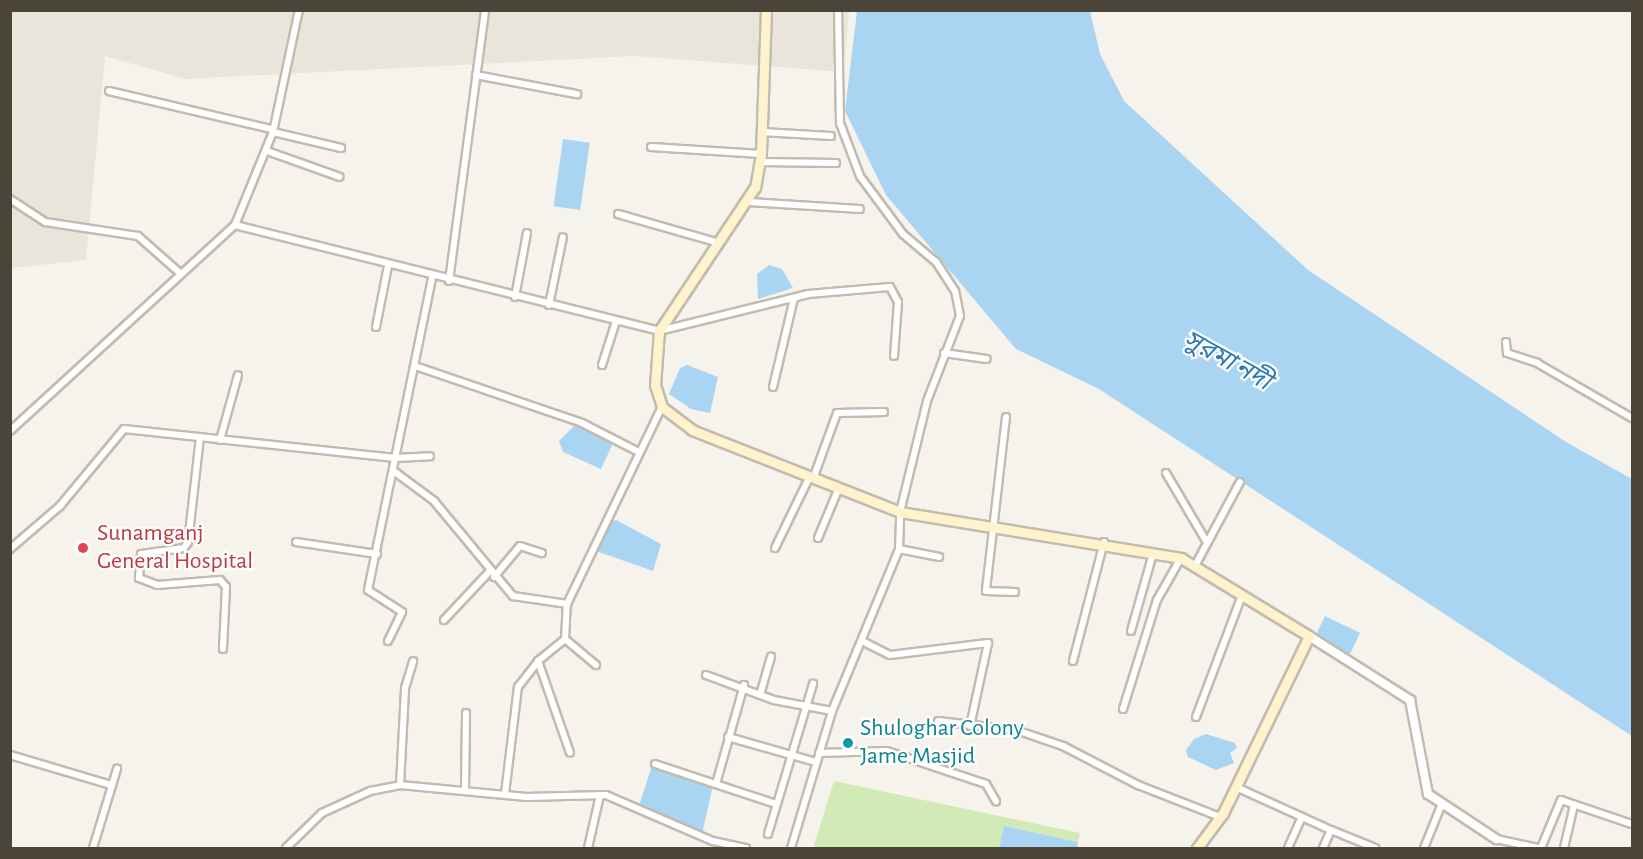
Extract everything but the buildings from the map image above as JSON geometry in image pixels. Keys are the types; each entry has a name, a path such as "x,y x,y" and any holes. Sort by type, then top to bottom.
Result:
{"main road":[{"path":"766,10 761,158 749,202 659,331 655,385 662,407 692,430 838,490 900,512 1104,542 1181,558 1196,564 1309,636 1236,787 1220,817 1197,849"}],"street":[{"path":"10,432 235,225 267,151 299,10"},
{"path":"449,281 485,10"},
{"path":"791,849 832,711 864,642 899,549 900,512 944,353 960,316 955,291 860,176 840,123 838,10"},
{"path":"477,75 577,94"},
{"path":"109,91 341,148"},
{"path":"762,132 831,136"},
{"path":"651,147 836,164"},
{"path":"267,151 340,177"},
{"path":"10,199 45,222 138,236 181,274"},
{"path":"749,202 860,209"},
{"path":"618,214 720,243"},
{"path":"235,225 432,278 659,331 794,298 858,288 895,289 894,356"},
{"path":"515,297 527,233"},
{"path":"549,305 563,237"},
{"path":"376,327 388,266"},
{"path":"388,641 402,612 368,590 377,554 386,488 396,472 395,458 432,278"},
{"path":"773,387 794,298"},
{"path":"602,365 616,321"},
{"path":"1506,342 1507,353 1537,363 1632,418"},
{"path":"944,353 987,358"},
{"path":"415,366 582,423 639,452"},
{"path":"220,440 238,375"},
{"path":"505,794 518,687 538,660 565,639 567,604 662,407"},
{"path":"775,548 811,479 837,413 884,412"},
{"path":"1006,417 991,527 986,591 1015,592"},
{"path":"10,549 60,506 118,431 200,437 395,458 430,456"},
{"path":"200,437 188,542 184,548 141,554 139,578 158,585 220,580 226,587 223,649"},
{"path":"396,472 434,501 492,574 513,596 567,604"},
{"path":"1166,473 1206,541"},
{"path":"1196,564 1206,541 1240,483"},
{"path":"818,538 838,490"},
{"path":"296,542 377,554"},
{"path":"1073,661 1104,542"},
{"path":"444,620 520,546 542,553"},
{"path":"899,549 939,557"},
{"path":"1131,632 1153,553"},
{"path":"1123,709 1157,600 1181,558"},
{"path":"1196,717 1242,595"},
{"path":"1309,636 1410,700 1428,794 1441,807 1501,840 1541,848 1561,800 1632,824"},
{"path":"565,639 596,665"},
{"path":"864,642 890,655 988,643 970,726"},
{"path":"760,695 771,657"},
{"path":"400,785 405,688 413,660"},
{"path":"538,660 570,753"},
{"path":"706,675 744,686 760,695 832,711"},
{"path":"768,834 813,684"},
{"path":"716,784 744,686"},
{"path":"465,788 466,712"},
{"path":"938,721 1016,730 1063,746 1138,785 1220,817"},
{"path":"728,737 816,762"},
{"path":"819,753 895,753 986,784 996,801"},
{"path":"10,755 111,785"},
{"path":"655,764 776,804"},
{"path":"93,849 117,769"},
{"path":"286,849 322,813 370,791 400,785 465,788 505,794 600,795 713,842 746,849"},
{"path":"1236,787 1375,849"},
{"path":"588,849 600,795"},
{"path":"1564,849 1574,805"},
{"path":"1424,849 1441,807"},
{"path":"1288,849 1302,817"},
{"path":"1323,849 1331,830"},
{"path":"1501,840 1503,849"}],"shaded area":[{"path":"10,11 849,11 844,72 635,56 185,79 105,56 86,260 11,268"}],"green space":[{"path":"834,781 1080,833 1078,842 1004,826 999,848 813,848"}],"water":[{"name":"সুরমা নদী","path":"857,11 1090,11 1100,54 1124,101 1308,270 1566,442 1632,479 1632,736 1099,389 1016,349 886,195 845,111"},
{"path":"563,139 590,143 580,210 554,206"},
{"path":"769,265 782,269 793,288 758,299 757,274"},
{"path":"687,365 718,377 710,413 691,409 669,394 680,368"},
{"path":"575,425 614,441 601,469 563,452 559,441"},
{"path":"616,520 661,544 653,571 599,552 593,541 599,526"},
{"path":"1325,616 1360,633 1350,654 1315,637"},
{"path":"1206,734 1235,743 1237,748 1230,753 1234,763 1216,770 1188,757 1186,750 1194,739"},
{"path":"652,765 713,785 702,834 639,806"},
{"path":"1004,826 1078,842 1077,848 999,848"}],"place":[{"name":"Sunamganj General Hospital","path":"83,548"},
{"name":"Shuloghar Colony Jame Masjid","path":"848,743"}]}
